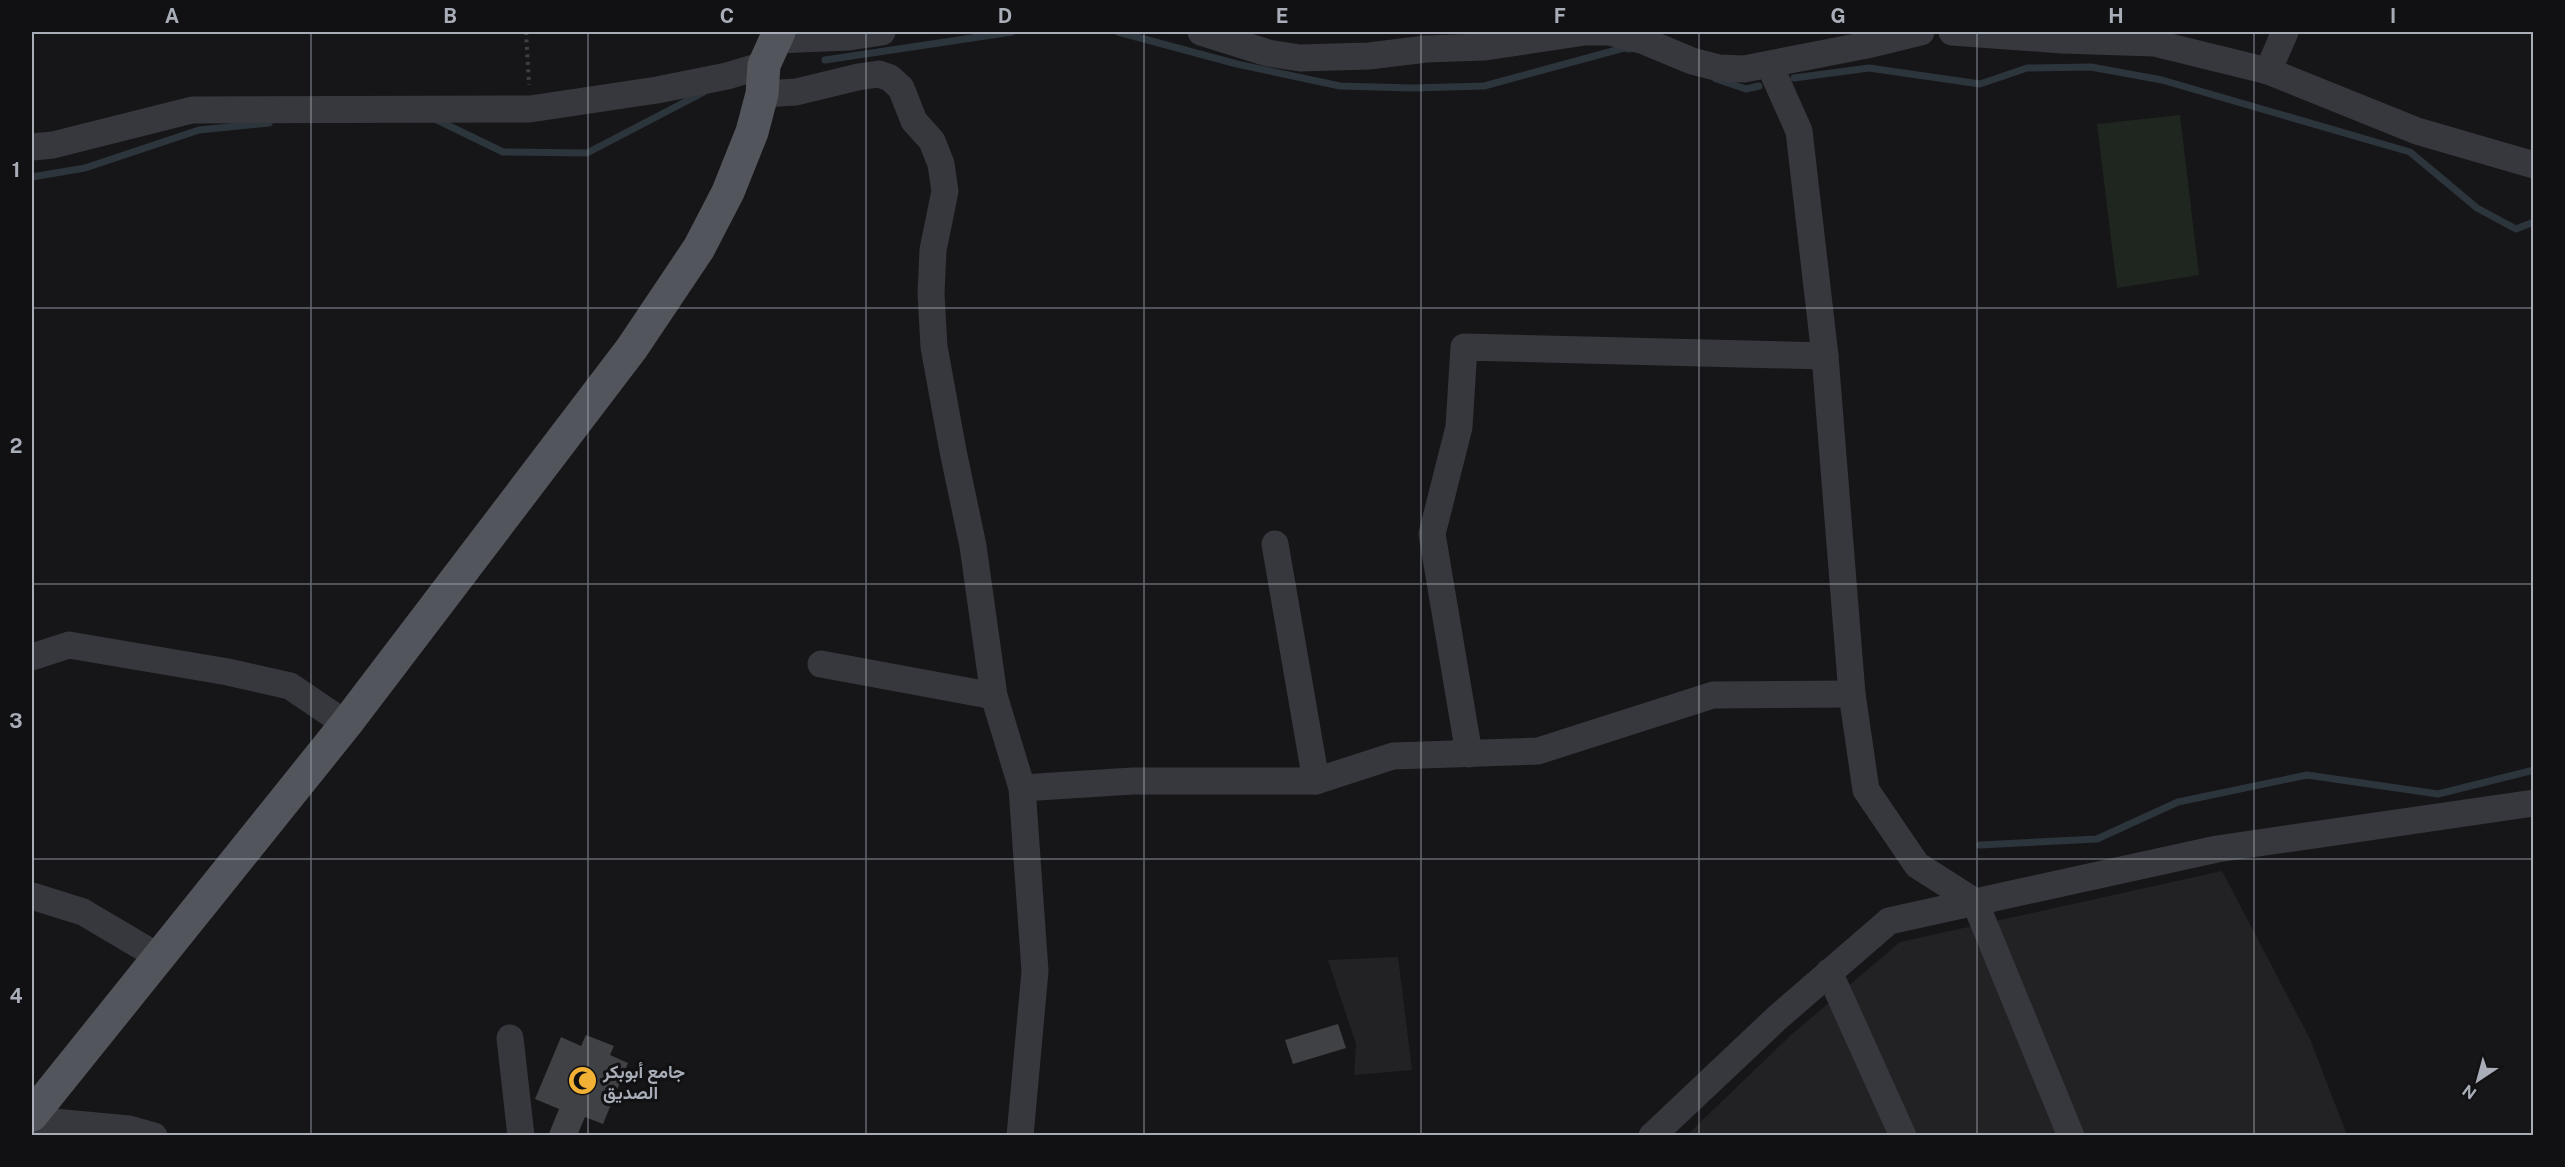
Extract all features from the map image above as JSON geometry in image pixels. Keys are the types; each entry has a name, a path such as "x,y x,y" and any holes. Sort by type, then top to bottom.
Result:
{"main road":[{"path":"32,1115 346,724 632,348 692,258 728,192 752,132 770,58"}],"street":[{"path":"32,147 53,145 192,110 530,110 657,90 727,76 770,58 849,37 882,32"},
{"path":"1201,32 1268,53 1300,58 1369,56 1426,40 1485,47 1585,32 1609,32 1644,41 1692,61 1719,68 1744,69 1770,66 1921,32"},
{"path":"1952,32 2062,40 2154,43 2268,71 2417,131 2534,165"},
{"path":"2268,71 2284,32"},
{"path":"770,58 796,92 858,77 879,74 890,78 901,88 914,122 933,141 941,164 945,191 933,250 931,294 934,347 973,546 994,696 1022,788 1035,971 1020,1136"},
{"path":"1770,66 1799,131 1824,356 1852,694 1866,790 1917,865 1975,902 2071,1136"},
{"path":"1469,754 1432,534 1459,427 1464,347 1824,356"},
{"path":"1275,544 1316,781"},
{"path":"32,657 69,645 228,672 290,686 346,724"},
{"path":"821,664 994,696"},
{"path":"1022,788 1133,781 1316,781 1394,756 1538,751 1713,695 1852,694"},
{"path":"1652,1136 1777,1018 1889,921 2217,849 2534,803"},
{"path":"32,896 83,912 159,957"},
{"path":"1829,972 1903,1136"},
{"path":"510,1038 521,1136"},
{"path":"32,1120 129,1129 154,1136"}],"path":[{"path":"526,32 530,110"}],"shaded area":[{"path":"2180,115 2199,275 2117,288 2097,124"},
{"path":"2222,871 2310,1039 2347,1135 1686,1136 1791,1035 1900,942"},
{"path":"1398,957 1412,1070 1354,1075 1356,1044 1328,960"}],"building":[{"path":"1338,1024 1346,1048 1293,1064 1285,1040"},
{"name":"جامع أبوبكر الصديق","path":"586,1035 614,1046 610,1055 628,1063 603,1124 585,1117 577,1136 548,1136 559,1109 535,1099 561,1037 581,1046"}],"waterway":[{"path":"825,60 1012,32"},
{"path":"1118,32 1237,64 1340,86 1413,88 1484,86 1624,48 1629,49"},
{"path":"1794,78 1869,68 1980,84 2027,68 2091,67 2162,80 2410,152 2477,208 2516,229 2534,222"},
{"path":"1716,79 1746,89 1759,86"},
{"path":"435,119 503,152 587,153 704,92"},
{"path":"32,177 85,168 199,130 269,123"},
{"path":"1980,845 2097,839 2178,802 2307,775 2438,794 2534,770"}],"place":[{"name":"جامع أبوبكر الصديق","path":"582,1081"}]}
